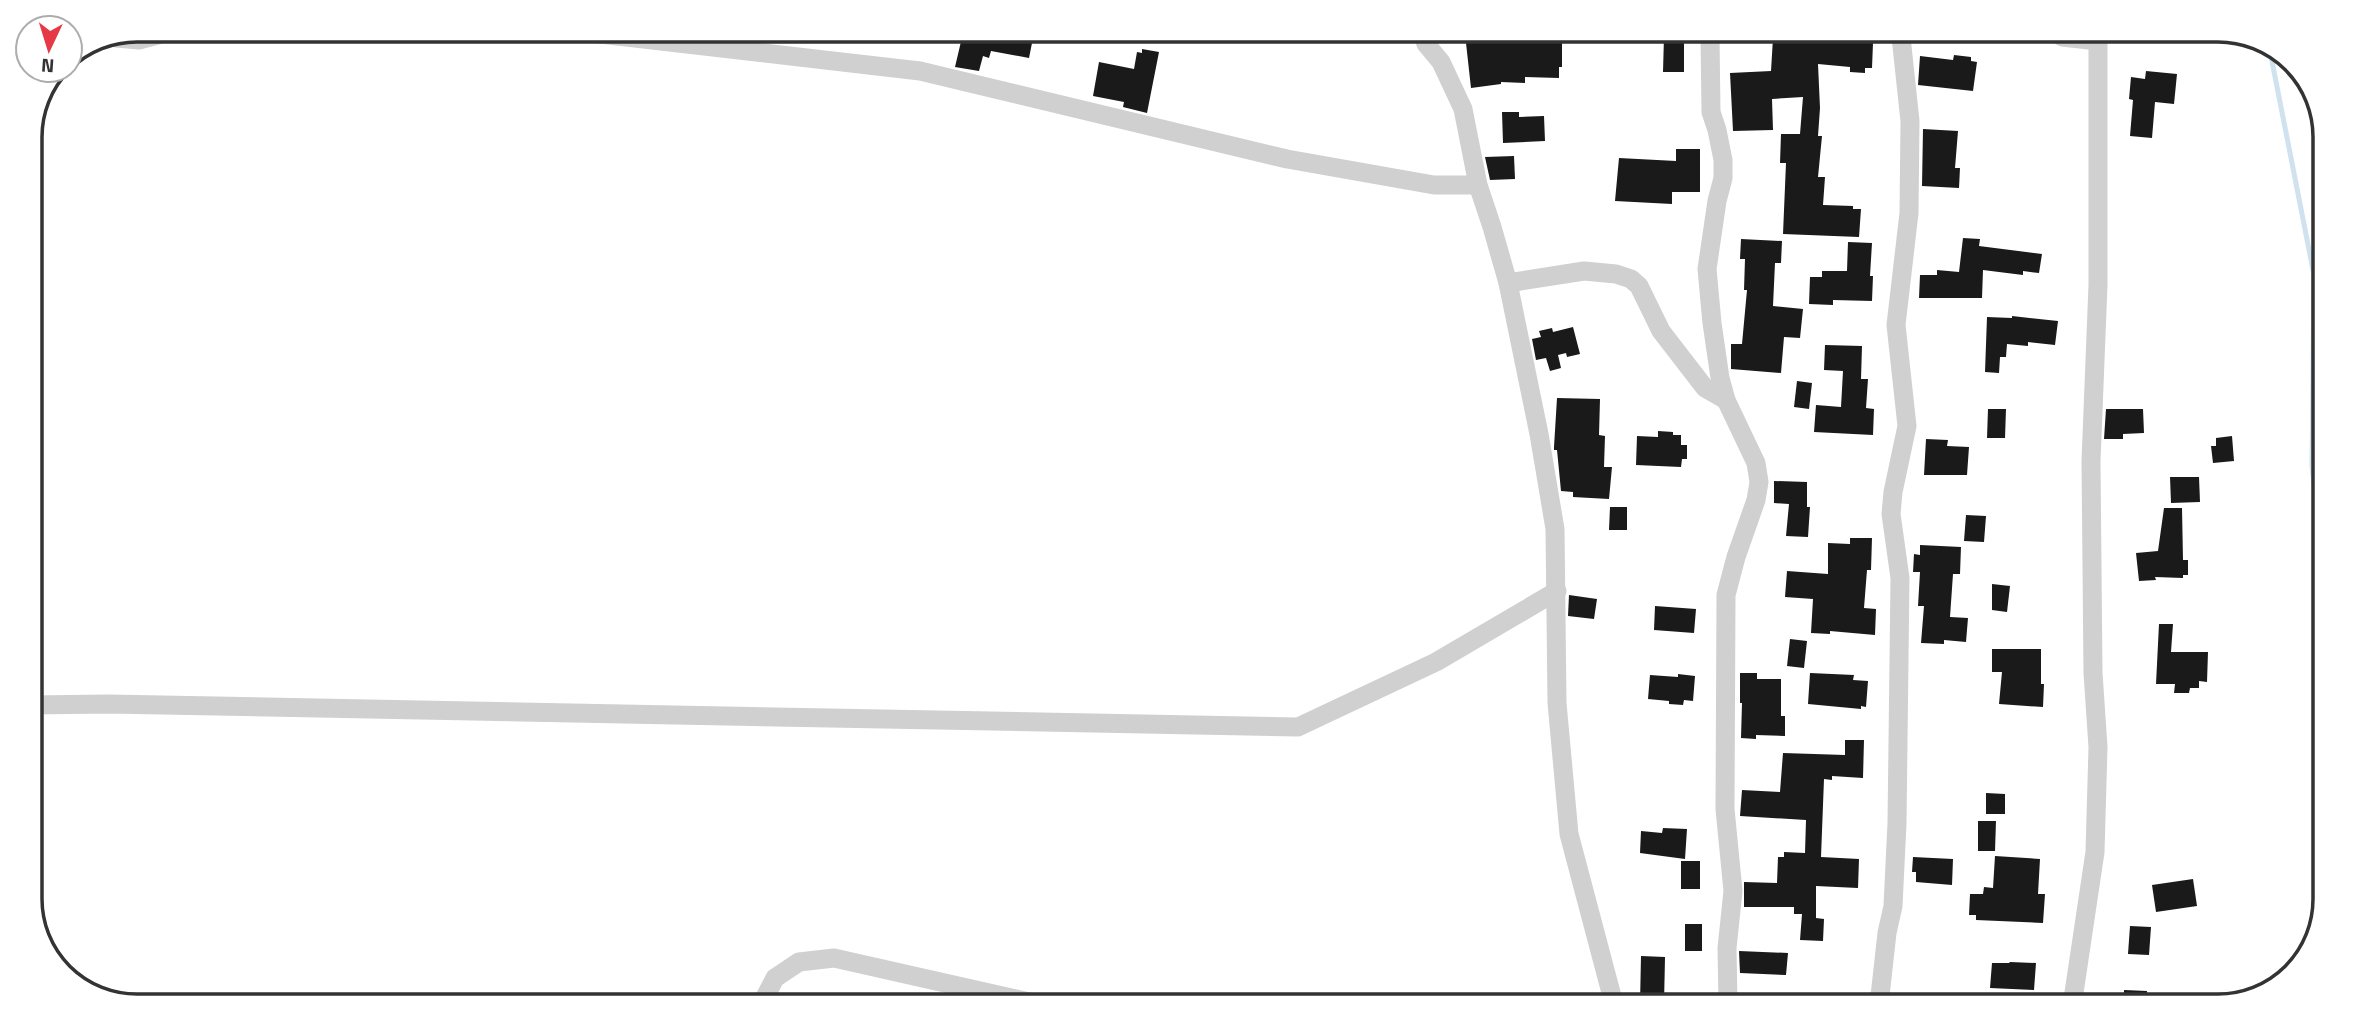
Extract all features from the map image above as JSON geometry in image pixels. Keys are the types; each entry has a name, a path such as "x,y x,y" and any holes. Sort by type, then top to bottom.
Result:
{"street":[{"path":"663,42 920,71 1287,159 1434,185 1478,185"},
{"path":"1425,42 1441,62 1464,109 1478,185 1508,283 1539,435 1552,516 1557,591 1557,703 1569,834 1611,994"},
{"path":"1710,42 1711,112 1723,160 1723,178 1707,269 1720,378 1726,400 1756,463 1759,482 1756,500 1726,595 1725,808 1733,891 1727,948 1728,994"},
{"path":"1880,994 1893,906 1897,822 1900,578 1891,514 1907,426 1896,326 1909,214 1910,121 1902,42"},
{"path":"2074,994 2095,852 2098,747 2094,673 2091,461 2098,285 2098,42"},
{"path":"1508,283 1584,271 1616,274 1632,279 1639,286 1661,331 1705,387 1726,400"},
{"path":"42,705 1298,727 1436,662 1557,591"},
{"path":"766,994 775,978 799,962 834,958 994,994"}],"building":[{"path":"961,42 1032,42 1029,58 991,51 989,58 983,56 979,71 955,67"},
{"path":"1562,42 1559,78 1525,77 1525,83 1501,82 1471,88 1466,43"},
{"path":"1664,42 1684,42 1684,72 1663,72"},
{"path":"1773,42 1873,43 1872,68 1865,68 1865,73 1850,72 1850,67 1818,64 1818,136 1822,136 1818,177 1825,177 1823,205 1853,206 1853,209 1861,209 1859,237 1783,234 1786,163 1780,163 1781,134 1800,134 1803,97 1772,99 1773,130 1733,131 1730,73 1771,71"},
{"path":"1142,49 1159,52 1147,113 1123,107 1124,102 1093,96 1099,62 1134,69 1137,52 1142,53"},
{"path":"1954,55 1971,57 1971,61 1977,62 1973,91 1918,85 1920,56 1953,60"},
{"path":"2146,71 2177,74 2174,104 2155,102 2152,138 2130,136 2133,100 2129,99 2131,77 2145,79"},
{"path":"1502,112 1519,112 1519,117 1544,116 1545,141 1503,143"},
{"path":"1923,129 1958,131 1955,168 1960,168 1959,188 1922,186"},
{"path":"1676,149 1700,149 1700,192 1672,192 1672,204 1615,201 1619,158 1676,161"},
{"path":"1514,156 1515,179 1490,180 1485,157"},
{"path":"1963,238 1980,239 1979,246 2042,254 2039,273 2023,271 2023,275 1983,270 1982,298 1919,298 1920,275 1937,275 1937,270 1959,272"},
{"path":"1741,239 1782,241 1781,263 1775,263 1773,306 1803,309 1800,338 1784,337 1781,373 1731,369 1731,344 1742,344 1747,290 1744,290 1745,259 1740,259"},
{"path":"1848,242 1872,243 1872,301 1833,300 1833,305 1809,304 1810,277 1822,277 1822,271 1847,271"},
{"path":"2012,316 2058,321 2055,345 2028,342 2028,346 2007,344 2006,357 2000,357 1999,373 1985,372 1987,317"},
{"path":"1573,327 1580,354 1567,357 1566,353 1558,355 1561,368 1550,371 1546,358 1536,360 1532,339 1541,337 1539,331 1552,328 1553,332"},
{"path":"1825,345 1862,346 1861,379 1868,379 1866,408 1874,409 1873,435 1814,432 1816,405 1841,407 1843,371 1824,370"},
{"path":"1797,381 1812,383 1809,409 1794,407"},
{"path":"1557,398 1600,399 1599,435 1605,436 1604,467 1612,467 1609,499 1573,497 1573,492 1561,491 1557,450 1554,450"},
{"path":"1988,409 2006,409 2005,438 1987,438"},
{"path":"2106,409 2143,409 2144,433 2123,434 2123,439 2104,439"},
{"path":"1658,431 1681,435 1681,445 1687,445 1687,459 1682,459 1681,467 1636,465 1637,436 1658,437"},
{"path":"2232,436 2234,461 2213,463 2211,446 2216,446 2216,438"},
{"path":"1926,439 1948,440 1947,446 1969,447 1967,475 1924,475"},
{"path":"2170,477 2199,477 2200,502 2171,503"},
{"path":"1774,481 1807,482 1807,507 1810,507 1808,537 1786,536 1789,504 1774,503"},
{"path":"1610,507 1627,507 1627,530 1609,530"},
{"path":"2164,508 2182,508 2183,560 2188,560 2188,575 2183,575 2183,578 2155,577 2156,580 2139,581 2136,553 2158,551"},
{"path":"1966,515 1986,516 1984,542 1964,541"},
{"path":"1850,538 1872,538 1871,570 1867,570 1864,608 1876,609 1875,635 1830,631 1830,634 1811,633 1813,599 1785,597 1787,571 1828,574 1828,543 1850,544"},
{"path":"1920,545 1961,547 1960,574 1953,574 1950,617 1968,618 1966,642 1944,640 1944,644 1921,643 1924,606 1918,606 1920,572 1913,572 1914,554 1920,555"},
{"path":"1992,584 2010,586 2007,612 1992,610"},
{"path":"1569,595 1597,599 1594,619 1568,616"},
{"path":"1655,606 1696,609 1694,633 1654,630"},
{"path":"2159,624 2173,624 2171,652 2208,652 2207,682 2199,681 2199,688 2190,688 2189,693 2174,693 2175,684 2156,684"},
{"path":"1790,639 1807,641 1804,668 1787,666"},
{"path":"1992,649 2041,649 2043,707 1999,704 2002,672 1992,672"},
{"path":"1740,673 1757,673 1757,679 1781,679 1781,716 1785,716 1785,736 1756,735 1756,739 1741,738"},
{"path":"1810,673 1854,675 1853,680 1868,681 1866,707 1861,706 1861,709 1808,704"},
{"path":"1678,674 1695,676 1693,701 1684,700 1683,705 1648,699 1650,675 1678,677"},
{"path":"1845,740 1864,740 1863,778 1832,776 1832,780 1824,779 1821,857 1859,859 1858,888 1816,886 1816,918 1824,919 1823,941 1800,940 1802,914 1794,914 1794,907 1744,907 1744,882 1777,883 1778,857 1784,857 1784,852 1805,853 1806,820 1740,816 1742,790 1780,792 1783,753 1845,755"},
{"path":"1986,793 2005,794 2005,814 1986,814"},
{"path":"1978,821 1996,821 1995,851 1978,851"},
{"path":"1663,828 1687,829 1685,859 1640,853 1641,831 1662,833"},
{"path":"1995,856 2040,859 2038,894 2045,894 2043,923 1976,920 1976,915 1969,915 1970,894 1983,894 1984,887 1993,888"},
{"path":"1913,857 1953,859 1952,885 1916,882 1916,872 1912,872"},
{"path":"1681,861 1700,861 1700,889 1681,889"},
{"path":"2193,879 2197,906 2156,912 2152,885"},
{"path":"1685,924 1702,924 1702,951 1685,951"},
{"path":"2130,926 2151,927 2149,955 2128,954"},
{"path":"1739,951 1788,953 1786,975 1740,973"},
{"path":"1641,956 1665,957 1664,994 1640,994"},
{"path":"1992,963 2036,963 2034,990 1990,988"},
{"path":"2124,990 2147,991 2147,994 2124,994"}],"waterway":[{"path":"2272,59 2313,270"},
{"path":"2313,370 2313,475"}]}
